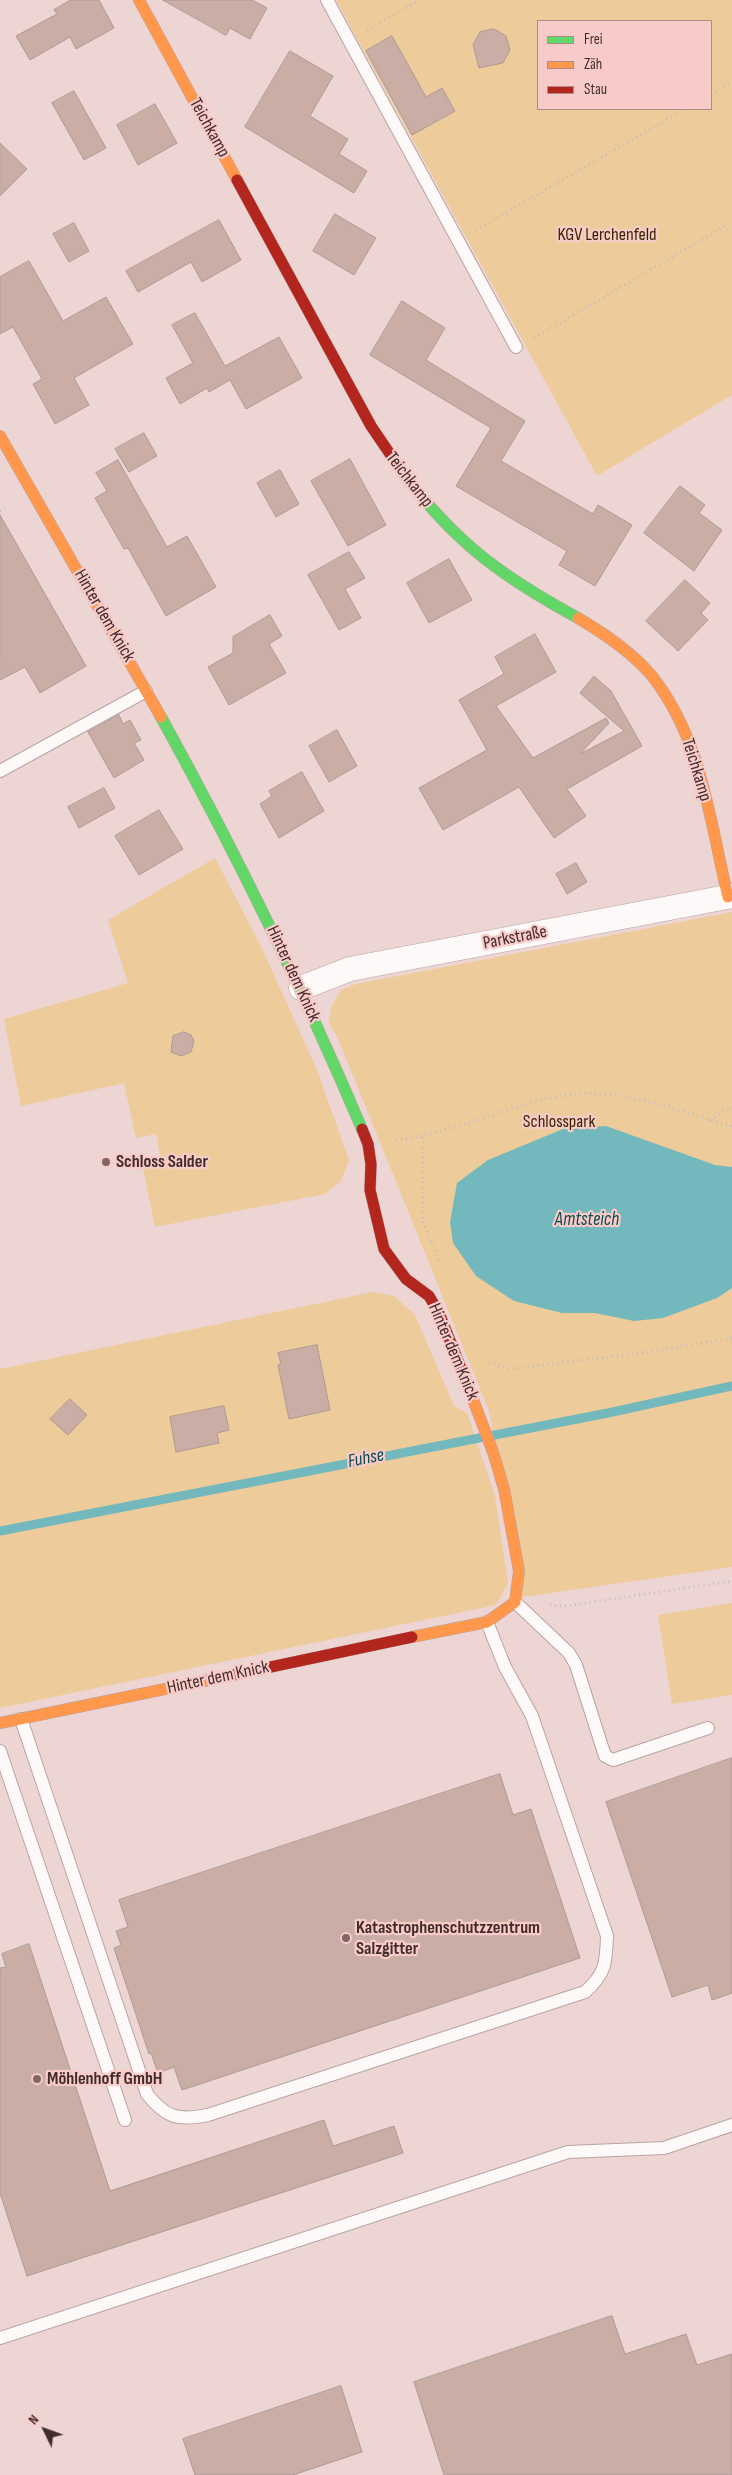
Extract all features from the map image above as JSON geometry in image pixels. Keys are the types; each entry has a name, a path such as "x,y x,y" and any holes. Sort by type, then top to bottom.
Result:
{"street":[{"name":"Teichkamp","path":"139,0 371,426 408,482 430,508 486,561 516,583 568,611 622,646 645,669 665,694 684,727 694,758 730,897"},
{"name":"Hinter dem Knick","path":"0,436 212,810 301,988 368,1144 371,1164 370,1190 384,1249 406,1279 429,1296 439,1313 493,1452 504,1489 520,1571 515,1602 487,1622 0,1723"},
{"name":"Parkstraße","path":"301,988 350,969 730,897"}],"lane":[{"path":"327,0 516,347"},
{"path":"0,771 146,691"},
{"path":"515,1602 569,1654 576,1665 605,1756 613,1760 708,1728"},
{"path":"21,1719 147,2094 157,2106 170,2116 192,2118 208,2115 585,1992 599,1979 606,1962 607,1936 532,1716 504,1667 487,1622"},
{"path":"0,1752 125,2120"},
{"path":"0,2338 568,2152 664,2148 732,2124"}],"path":[{"path":"349,40 419,0"},
{"path":"712,93 732,81"},
{"path":"458,240 683,110"},
{"path":"516,347 732,222"},
{"path":"0,511 9,506"},
{"path":"445,1276 423,1222 422,1137 548,1099 578,1094 618,1096 663,1105 732,1127"},
{"path":"709,1120 732,1107"},
{"path":"485,1357 490,1363 510,1369 648,1352 732,1338"},
{"path":"515,1602 565,1606 732,1581"}],"green space":[{"name":"KGV Lerchenfeld","path":"336,0 732,0 732,395 597,476"},
{"path":"215,858 260,944 317,1070 349,1160 341,1181 325,1194 155,1227 142,1164 161,1160 156,1134 136,1138 124,1083 21,1106 4,1019 128,983 108,920"},
{"name":"Schlosspark","path":"732,912 732,1567 522,1597 489,1411 337,1036 329,1023 332,1005 341,990 356,984"},
{"path":"373,1292 394,1296 415,1315 454,1406 467,1413 495,1496 508,1583 496,1605 0,1708 0,1369"},
{"path":"732,1603 732,1695 672,1704 658,1615"}],"water":[{"name":"Amtsteich","path":"606,1126 715,1165 732,1167 732,1288 717,1298 663,1318 634,1321 595,1313 562,1313 514,1301 476,1276 453,1243 450,1222 457,1183 488,1160 563,1129"}],"building":[{"path":"71,0 99,0 114,28 76,49 70,37 30,60 16,36 57,14 54,10"},
{"path":"163,0 252,0 267,8 250,39 230,28 226,35"},
{"path":"494,29 506,36 510,50 503,63 479,68 473,45 480,32"},
{"path":"392,36 426,97 442,88 455,111 412,135 366,51"},
{"path":"290,51 333,76 310,116 348,139 339,154 367,171 354,193 245,127"},
{"path":"74,91 106,148 84,160 52,103"},
{"path":"155,104 177,143 138,165 117,125"},
{"path":"0,143 27,169 0,196"},
{"path":"335,214 376,238 354,275 313,251"},
{"path":"219,220 241,260 202,282 191,262 138,292 126,271"},
{"path":"74,223 89,251 69,262 53,234"},
{"path":"29,261 63,321 106,297 133,344 74,378 89,405 55,424 33,384 42,379 13,327 0,334 0,277"},
{"path":"402,301 445,328 426,360 525,421 501,461 593,514 598,505 632,525 595,586 559,565 567,551 456,486 491,428 370,355"},
{"path":"195,313 225,366 279,337 302,378 246,409 230,380 209,392 207,388 180,404 166,378 193,363 172,325"},
{"path":"144,433 157,456 129,472 115,449"},
{"path":"350,459 386,525 348,546 311,481"},
{"path":"118,460 167,547 187,536 216,587 166,616 128,548 124,549 95,498 107,491 96,473"},
{"path":"280,470 299,504 276,517 257,483"},
{"path":"680,486 705,505 699,513 722,530 694,571 644,533"},
{"path":"0,515 86,666 40,693 25,667 0,680"},
{"path":"349,552 365,578 345,589 361,618 339,630 308,575"},
{"path":"449,559 472,600 429,623 407,583"},
{"path":"685,580 710,603 701,613 708,620 678,651 646,621"},
{"path":"270,615 282,636 269,644 286,673 229,705 208,667 233,653 233,637"},
{"path":"535,634 556,672 496,706 533,758 606,718 609,723 580,754 624,731 580,693 594,676 611,691 642,746 567,789 586,816 554,838 519,787 443,830 419,788 487,750 459,700 504,674 495,657"},
{"path":"119,715 123,724 130,720 141,740 134,743 144,760 114,778 88,732"},
{"path":"337,730 357,766 329,782 309,746"},
{"path":"302,772 324,811 279,838 260,804 272,796 269,791"},
{"path":"104,788 115,808 79,828 68,807"},
{"path":"159,810 183,849 139,875 115,836"},
{"path":"576,863 587,882 567,894 556,874"},
{"path":"184,1032 191,1035 194,1041 191,1052 181,1056 171,1052 173,1036"},
{"path":"317,1345 330,1410 289,1419 278,1365 281,1364 278,1353"},
{"path":"70,1399 87,1415 68,1435 50,1419"},
{"path":"224,1406 229,1430 217,1433 219,1443 176,1452 170,1417"},
{"path":"732,1758 732,1993 712,2000 708,1985 672,1997 606,1802"},
{"name":"Katastrophenschutzzentrum Salzgitter","path":"500,1774 513,1815 531,1809 580,1958 182,2090 174,2067 158,2073 151,2053 149,2054 114,1948 121,1945 116,1931 128,1927 119,1900"},
{"path":"29,1944 110,2191 324,2120 333,2146 394,2126 403,2153 27,2276 0,2193 0,1968 6,1967 2,1954"},
{"path":"612,2316 625,2354 686,2334 697,2365 732,2354 732,2475 444,2475 414,2382"},
{"path":"341,2386 362,2452 293,2475 195,2475 183,2439"}],"waterway":[{"name":"Fuhse","path":"0,1531 608,1413 732,1386"}],"traffic: fast":[{"path":"405,476 444,522 483,558 527,588 578,618"},
{"path":"161,717 267,920 316,1024 362,1129"}],"traffic: slow":[{"path":"139,0 237,180"},
{"path":"0,436 161,717"},
{"path":"578,618 608,637 636,659 652,676 669,701 682,727 702,782 728,897"},
{"path":"412,1637 487,1622 515,1602 519,1571 504,1489 493,1452 466,1381"},
{"path":"0,1723 233,1675"}],"traffic: jam":[{"path":"237,180 371,426 405,476"},
{"path":"362,1129 368,1144 371,1164 370,1190 384,1249 406,1279 429,1296 439,1313 466,1381"},
{"path":"233,1675 412,1637"}],"place":[{"name":"Schloss Salder","path":"106,1162"},
{"name":"Katastrophenschutzzentrum Salzgitter","path":"346,1938"},
{"name":"Möhlenhoff GmbH","path":"37,2079"}]}
